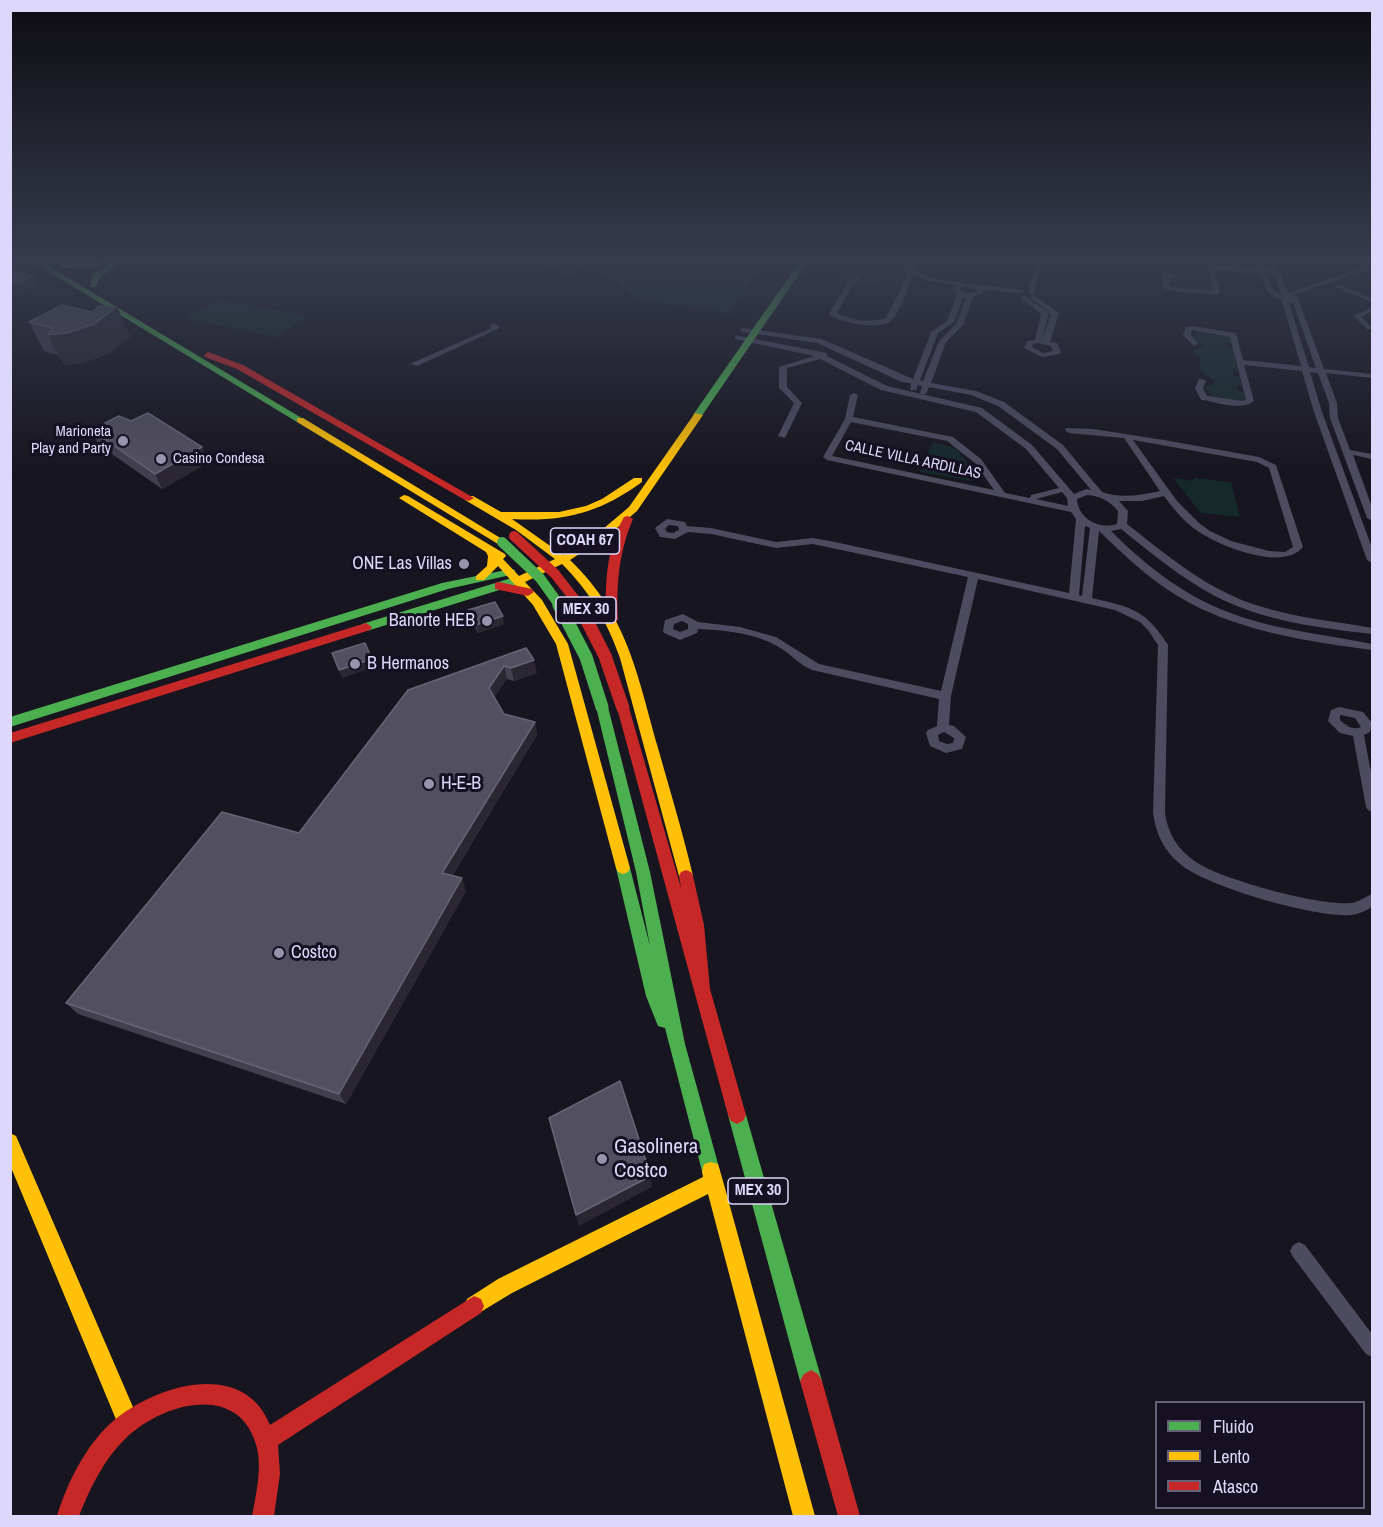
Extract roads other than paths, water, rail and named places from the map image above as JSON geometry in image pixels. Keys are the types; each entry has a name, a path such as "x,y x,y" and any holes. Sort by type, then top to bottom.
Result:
{"main road":[{"name":"MEX 30","path":"152,332 333,443 502,542 540,574 572,620 591,670 644,872 677,1044 804,1516"},
{"name":"MEX 30","path":"171,332 514,536 567,581 585,609 608,661 849,1516"},
{"name":"COAH 67","path":"562,558 605,525 747,334"},
{"name":"COAH 67","path":"10,722 426,592 514,576 562,558 599,540 633,508 747,334"},
{"path":"189,355 199,370 492,554 538,603 558,636 574,680 654,996 677,1044"},
{"path":"208,355 240,367 537,538 562,558 586,585 612,622"},
{"path":"496,514 553,518 586,513 608,504 638,480"},
{"path":"633,508 617,542 613,561 610,580 612,622 687,879 698,926 702,992"},
{"path":"492,554 510,557 521,555 536,544 537,538"},
{"path":"481,583 492,567 492,554"},
{"name":"COAH 67","path":"10,738 481,583 499,586 514,576"},
{"path":"538,603 538,597 549,585 569,581 586,585"},
{"path":"499,586 528,592"},
{"path":"10,1142 128,1421"},
{"path":"266,1440 505,1286 714,1181"},
{"path":"68,1516 78,1488 99,1453 128,1421 162,1400 196,1391 226,1395 250,1412 266,1440 270,1478 263,1516"}],"street":[{"path":"414,364 486,332"},
{"path":"911,394 936,332"},
{"path":"922,396 943,341 952,332"},
{"path":"1043,332 1042,342 1046,332"},
{"path":"1189,332 1188,338 1194,344"},
{"path":"1202,381 1199,388 1203,398 1248,404 1250,402 1233,335 1222,332"},
{"path":"1296,332 1318,412 1372,560"},
{"path":"1308,332 1348,455 1372,518"},
{"path":"747,334 819,341 915,382 973,393 1001,404 1060,447 1099,494"},
{"path":"747,334 802,348 884,388 966,405 989,416 1038,456 1072,498 1073,510 1081,518 1099,527 1158,577 1206,607 1256,624 1372,646"},
{"path":"782,436 798,403 783,388 781,370 787,364 822,356 839,349"},
{"path":"1240,364 1372,376"},
{"path":"1354,376 1372,381"},
{"name":"CALLE VILLA ARDILLAS","path":"854,395 849,419 827,457 1073,510"},
{"name":"CALLE VILLA ARDILLAS","path":"849,419 950,439 978,461 1001,494"},
{"path":"1069,430 1127,437 1268,463 1274,467 1299,547 1290,554 1278,555 1231,544 1197,526 1127,437"},
{"path":"1348,455 1372,456"},
{"path":"1348,455 1372,462"},
{"name":"CALLE VILLA ARDILLAS","path":"1021,498 1045,496 1064,489"},
{"path":"1072,498 1086,492 1109,498 1177,503"},
{"path":"1121,509 1168,492"},
{"path":"1109,498 1121,509 1124,516 1122,525"},
{"path":"1080,598 1077,566 1081,518"},
{"path":"1099,527 1114,528 1122,525"},
{"path":"1122,525 1191,577 1238,603 1267,612 1372,632"},
{"path":"1080,598 1090,568 1099,527"},
{"path":"684,529 711,531 776,545 819,542 1080,598 1136,615 1152,628 1163,645 1159,813 1160,827 1173,850 1206,875 1243,887 1330,908 1350,909 1372,900"},
{"path":"1077,566 1090,568"},
{"path":"943,728 945,696 974,575"},
{"path":"695,625 772,640 790,650 801,661 816,667 945,696"},
{"path":"1358,733 1372,807"},
{"path":"1299,1251 1372,1348"}],"place":[{"name":"Marioneta Play and Party","path":"123,441"},
{"name":"Casino Condesa","path":"161,459"},
{"name":"ONE Las Villas","path":"464,564"},
{"name":"Banorte HEB","path":"487,621"},
{"name":"B Hermanos","path":"355,664"},
{"name":"H-E-B","path":"429,784"},
{"name":"Costco","path":"279,953"},
{"name":"Gasolinera Costco","path":"602,1159"}]}
